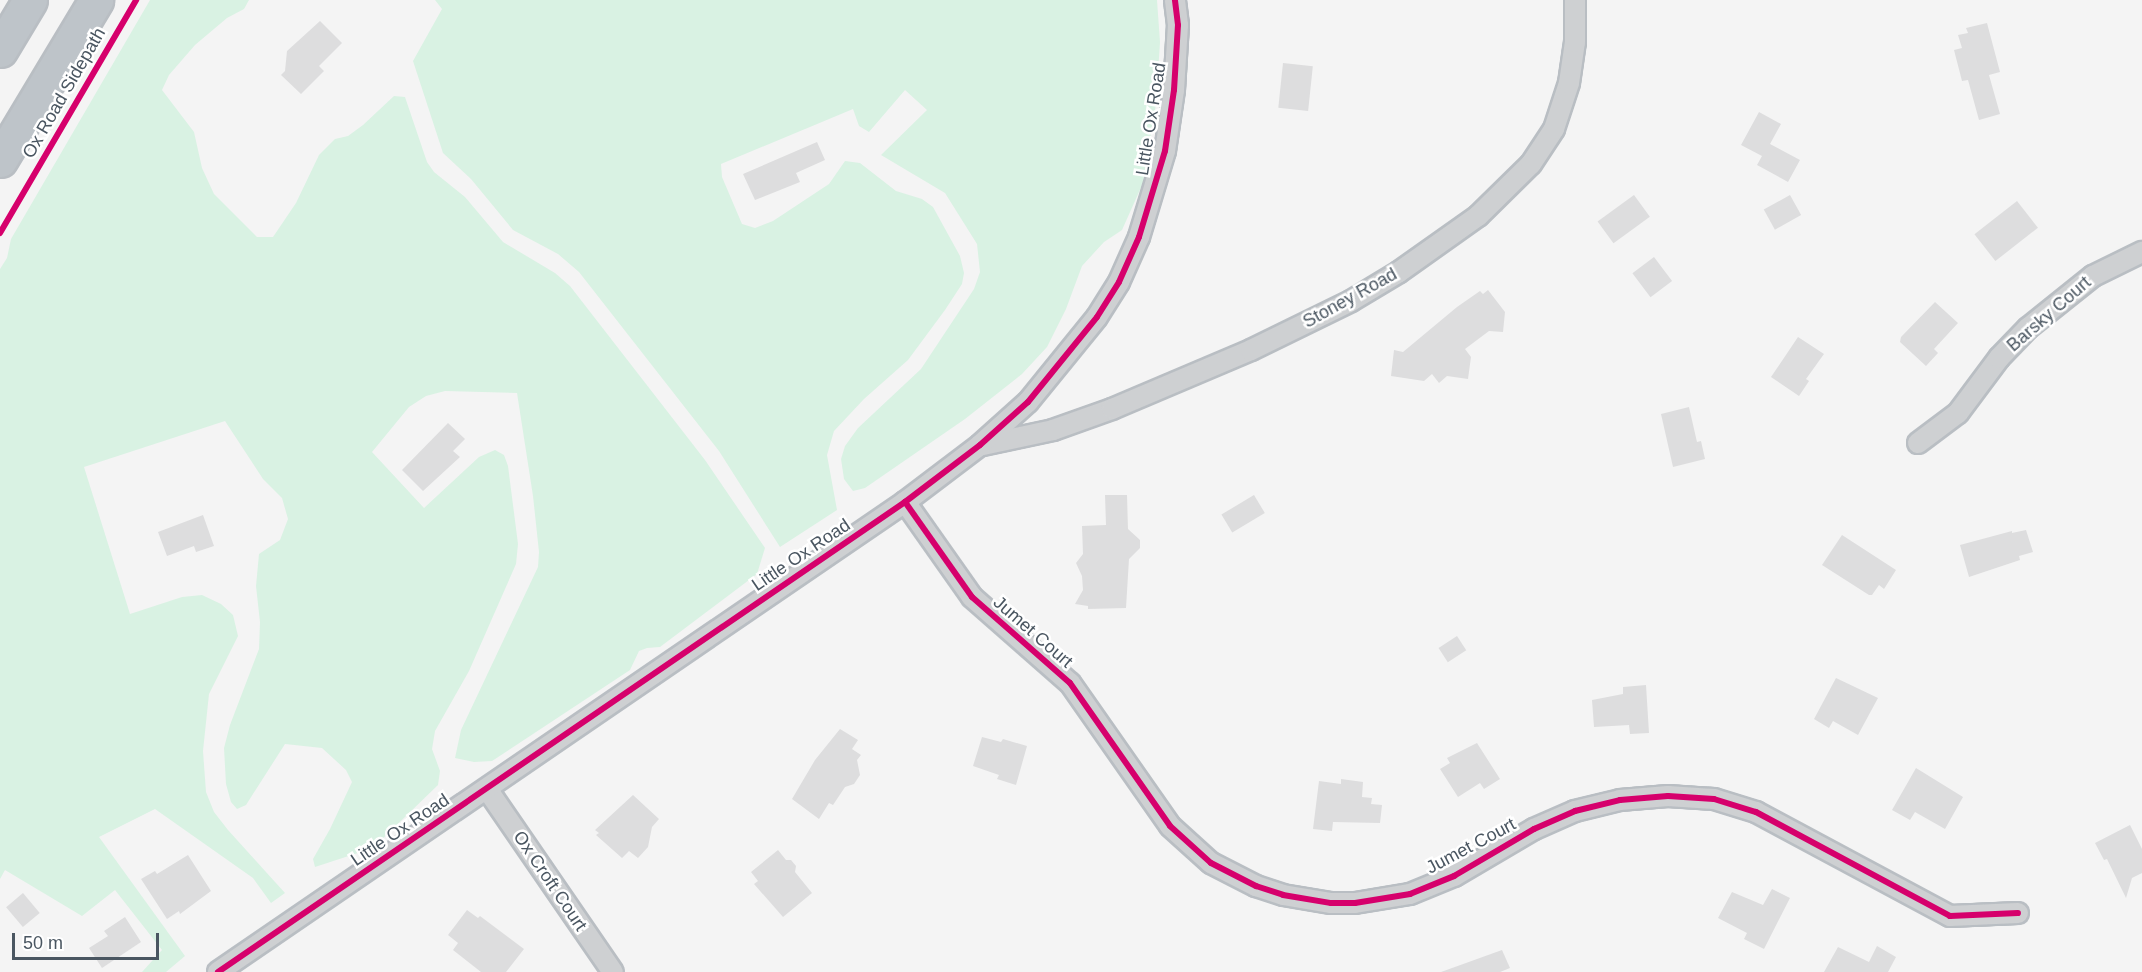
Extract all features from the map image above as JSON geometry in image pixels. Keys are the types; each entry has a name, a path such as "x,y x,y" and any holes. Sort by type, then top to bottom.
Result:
{"highway":[{"path":"0,50 30,0"},
{"path":"0,160 96,0"}],"street":[{"name":"Little Ox Road","path":"218,972 905,502 980,446 1028,402 1097,317 1119,282 1139,237 1165,151 1178,25 1175,0"},
{"name":"Stoney Road","path":"980,446 1053,430 1112,409 1251,350 1361,295 1399,272 1478,216 1531,164 1554,129 1569,83 1575,42 1575,0"},
{"name":"Barsky Court","path":"1918,443 1958,413 1999,358 2037,320 2093,276 2142,252"},
{"name":"Jumet Court","path":"905,502 972,597 1070,683 1170,826 1211,863 1256,886 1283,896 1331,903 1355,903 1410,894 1454,876 1533,829 1575,811 1620,800 1668,796 1714,799 1756,812 1950,916 2018,913"},
{"name":"Ox Croft Court","path":"487,789 613,972"}],"green space":[{"path":"150,0 249,0 244,9 227,18 195,45 169,75 162,90 194,132 202,168 214,194 257,237 273,237 296,203 319,155 335,139 348,136 394,96 405,97 427,162 434,172 465,197 503,242 555,273 570,286 705,460 765,548 757,574 660,647 639,651 630,670 492,761 474,762 455,758 461,730 538,567 539,552 533,496 517,393 445,391 426,396 409,407 372,452 424,508 479,457 495,450 504,455 508,466 518,544 516,564 469,671 435,731 432,749 440,771 438,785 373,848 315,867 313,859 352,782 346,770 322,748 285,744 246,805 237,809 231,802 226,784 224,748 230,725 259,649 260,622 256,586 259,554 280,540 288,519 282,498 263,479 225,421 84,467 130,614 182,597 202,595 221,604 233,615 238,636 209,694 203,751 206,792 214,812 228,830 285,893 271,903 253,878 155,809 99,837 185,956 166,972 142,972 162,950 115,890 82,916 5,870 0,879 0,269 7,258 11,239"},
{"path":"435,0 1157,0 1160,42 1156,104 1143,183 1122,230 1104,242 1082,266 1066,309 1047,347 1022,374 965,419 865,488 853,491 844,479 841,459 845,446 858,428 921,369 974,289 980,272 977,244 945,193 881,155 927,110 905,90 869,132 859,126 853,109 721,164 722,177 742,224 755,228 773,221 829,184 845,161 860,163 896,191 922,199 933,207 960,256 964,273 962,284 908,360 864,399 834,431 827,455 837,510 780,547 719,451 579,272 558,254 513,230 471,179 443,153 413,61 442,9"}],"building":[{"path":"320,21 342,43 319,66 324,71 301,94 281,75 285,71 287,51"},
{"path":"1987,23 2000,72 1989,75 2000,114 1979,120 1968,80 1962,81 1954,50 1962,48 1958,35 1968,33 1966,28"},
{"path":"1283,63 1313,66 1308,111 1278,108"},
{"path":"1759,112 1781,124 1770,144 1800,160 1788,182 1757,165 1762,156 1741,145"},
{"path":"817,142 825,160 796,173 800,182 755,200 743,174"},
{"path":"1634,195 1650,217 1613,243 1598,221"},
{"path":"1790,195 1801,215 1775,230 1764,210"},
{"path":"2017,201 2038,228 1995,261 1974,234"},
{"path":"1654,257 1672,281 1650,297 1632,273"},
{"path":"1488,290 1505,312 1503,332 1489,331 1465,349 1471,357 1468,379 1447,376 1439,383 1432,374 1424,381 1391,376 1394,350 1403,352 1457,307 1480,291 1483,294"},
{"path":"1935,302 1958,323 1934,349 1938,353 1926,366 1900,342 1901,337"},
{"path":"1798,337 1824,354 1806,379 1809,381 1799,396 1771,377"},
{"path":"1689,407 1697,442 1701,441 1705,459 1673,467 1661,414"},
{"path":"448,423 465,439 453,451 460,457 423,491 402,470"},
{"path":"1105,495 1127,495 1128,529 1140,540 1140,548 1129,559 1126,608 1088,609 1088,606 1075,604 1083,590 1082,576 1076,563 1083,554 1082,526 1106,525"},
{"path":"1254,495 1265,513 1232,533 1221,515"},
{"path":"203,515 214,546 196,552 194,546 167,556 158,532"},
{"path":"2026,530 2033,552 2019,556 2020,560 1969,577 1960,545 2012,531 2012,533"},
{"path":"1842,535 1896,570 1884,589 1879,585 1872,595 1869,595 1822,565"},
{"path":"1457,636 1466,650 1448,662 1439,648"},
{"path":"1836,678 1878,698 1858,735 1833,721 1829,728 1814,719"},
{"path":"1646,685 1649,733 1630,734 1629,725 1594,727 1592,700 1623,694 1623,687"},
{"path":"840,729 858,740 852,749 861,755 857,760 860,775 854,784 845,787 833,805 829,803 819,819 792,799 815,760"},
{"path":"982,737 1001,742 1003,739 1027,746 1016,785 997,779 999,775 973,766"},
{"path":"1477,743 1500,779 1484,789 1480,783 1458,797 1440,769 1450,763 1447,758"},
{"path":"1916,768 1963,797 1945,829 1915,812 1910,820 1892,810"},
{"path":"1341,779 1363,782 1362,797 1372,798 1371,804 1382,805 1380,823 1333,822 1332,831 1313,829 1319,781 1341,784"},
{"path":"633,795 659,819 652,827 648,847 638,858 629,851 622,858 596,835 599,833 595,830"},
{"path":"2130,825 2142,849 2142,873 2132,878 2126,898 2107,859 2104,860 2095,843"},
{"path":"778,850 786,860 791,860 796,866 795,872 812,893 783,917 754,884 758,881 751,872"},
{"path":"188,855 211,891 180,914 179,911 167,919 141,879 155,871 157,874"},
{"path":"1772,889 1790,898 1764,949 1744,939 1747,933 1718,918 1732,892 1763,905"},
{"path":"23,893 40,913 23,927 6,907"},
{"path":"467,910 478,918 480,916 524,949 506,972 481,972 453,950 458,943 448,935"},
{"path":"125,917 141,942 102,968 89,948 108,936 104,931"},
{"path":"1877,946 1896,957 1888,972 1824,972 1838,947 1869,962"},
{"path":"1502,950 1510,968 1500,972 1441,972"}],"cycle path":[{"name":"Ox Road Sidepath","path":"0,233 136,0"},
{"path":"218,972 905,502 980,445 1028,402 1097,317 1119,282 1139,237 1165,151 1174,90 1178,25 1175,0"},
{"path":"905,502 972,597 1070,683 1170,826 1211,863 1256,886 1283,895 1331,903 1355,903 1410,894 1454,876 1534,829 1575,811 1620,800 1668,796 1714,799 1756,812 1950,916 2018,913"}]}
